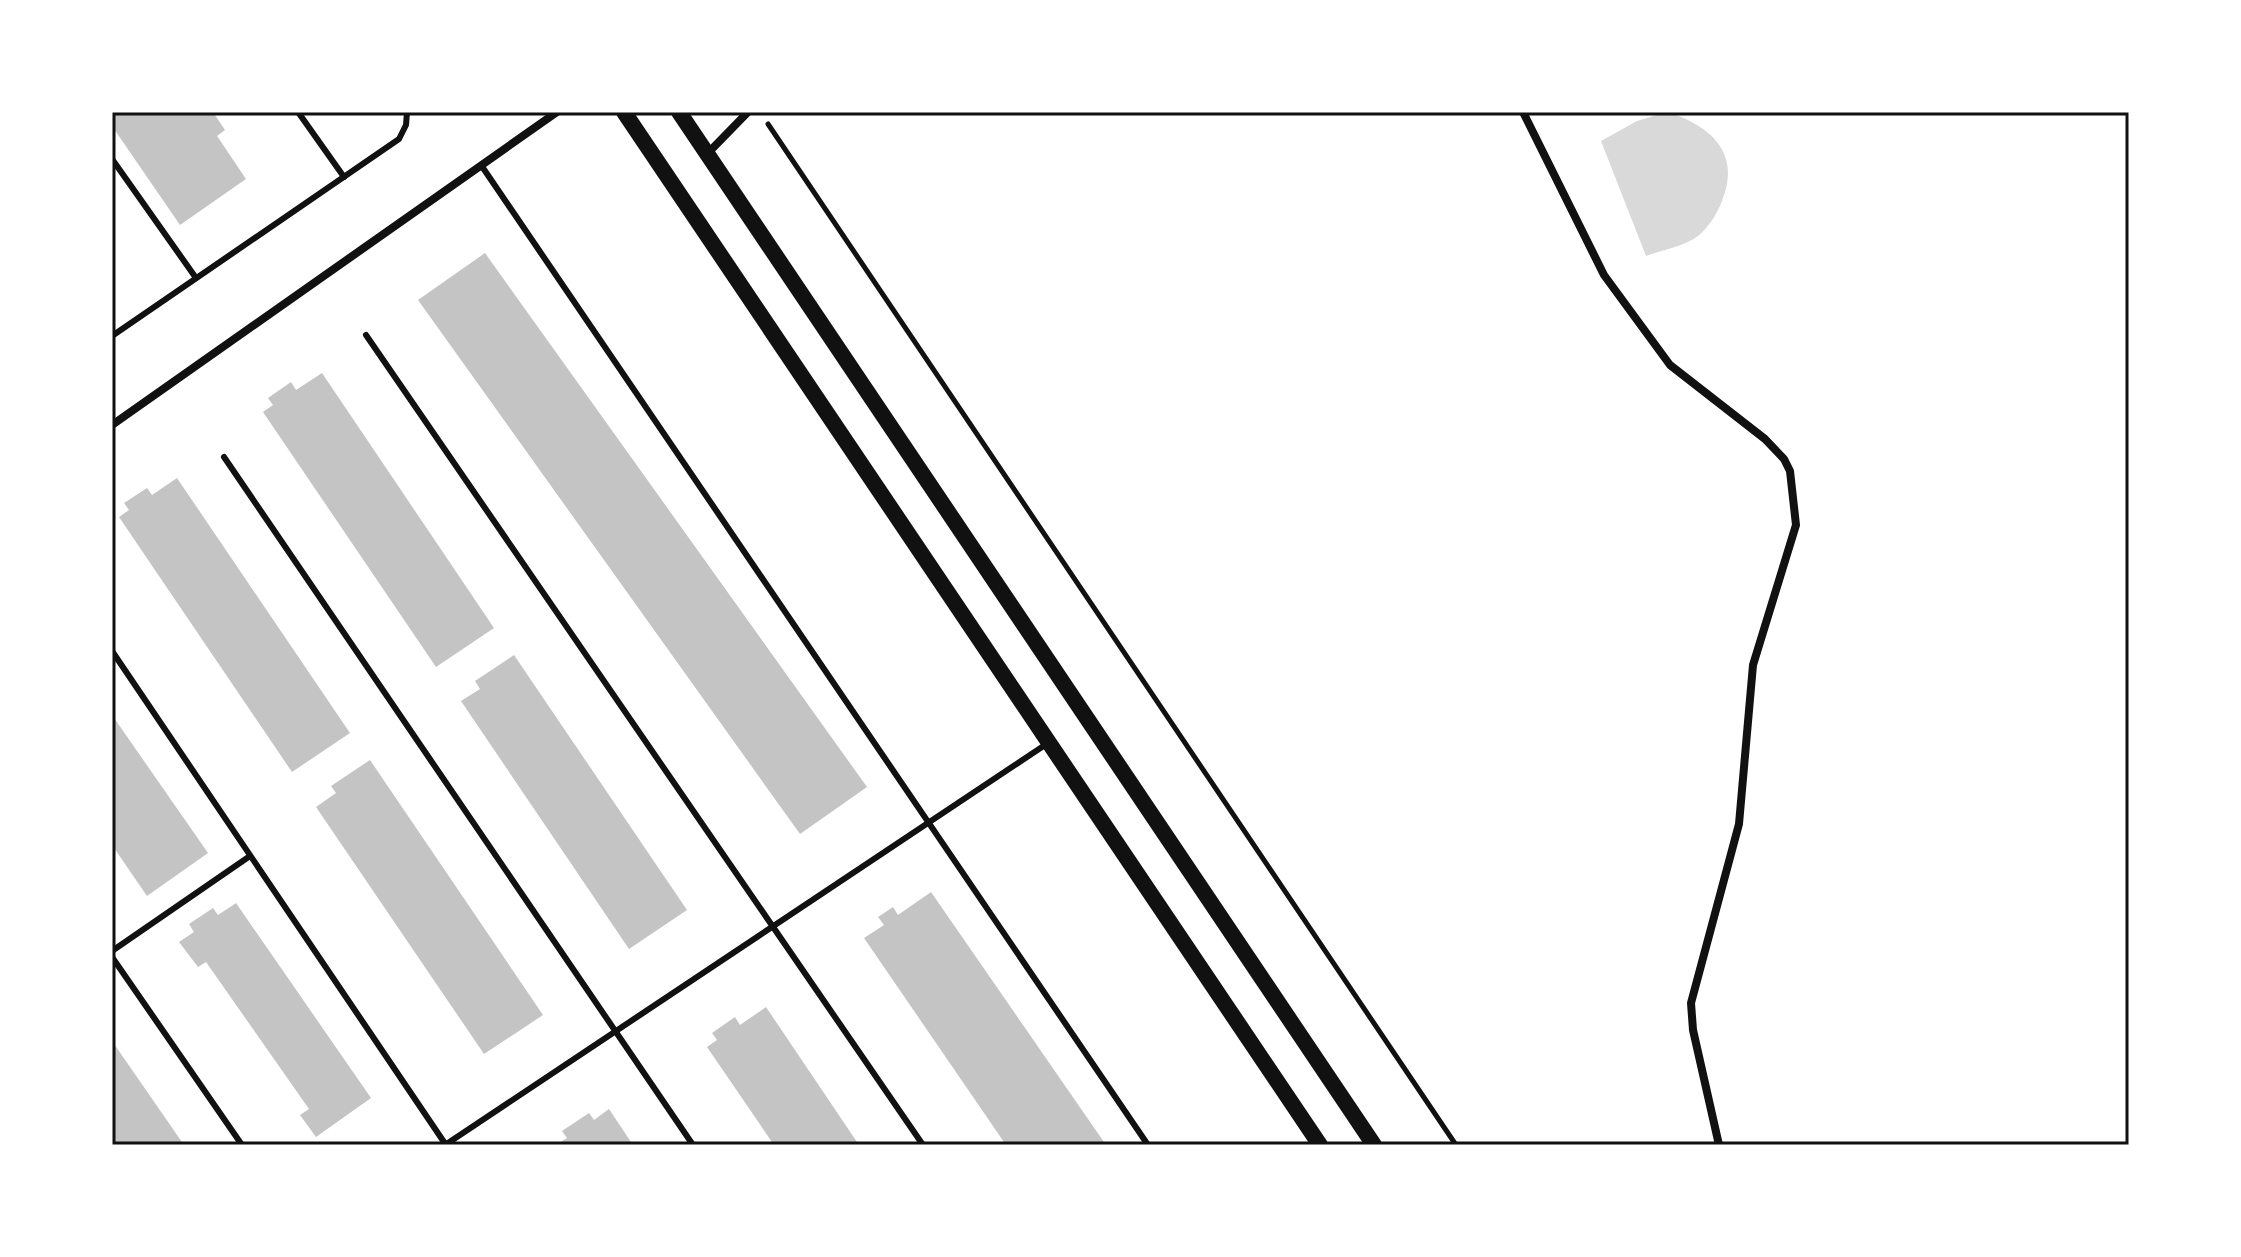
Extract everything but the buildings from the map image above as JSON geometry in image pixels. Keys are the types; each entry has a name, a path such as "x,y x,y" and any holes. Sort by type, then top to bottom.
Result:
{"main road":[{"path":"624,112 1320,1145"},
{"path":"679,112 1374,1145"}],"street":[{"path":"112,425 557,112"},
{"path":"707,154 748,112"},
{"path":"1523,112 1604,275 1670,365 1765,439 1784,459 1790,471 1796,525 1753,665 1739,824 1691,1003 1693,1030 1719,1145"}],"lane":[{"path":"298,112 344,177"},
{"path":"112,336 399,139 406,125 407,112"},
{"path":"112,159 196,278"},
{"path":"481,165 1148,1145"},
{"path":"366,335 923,1145"},
{"path":"224,457 693,1145"},
{"path":"112,651 445,1145 1048,742"},
{"path":"112,951 250,856"},
{"path":"112,957 242,1145"}],"path":[{"path":"763,117 1456,1145"}],"shaded area":[{"path":"1667,112 1697,125 1718,143 1725,155 1727,184 1718,211 1702,233 1687,242 1646,256 1601,141 1637,121"}]}
